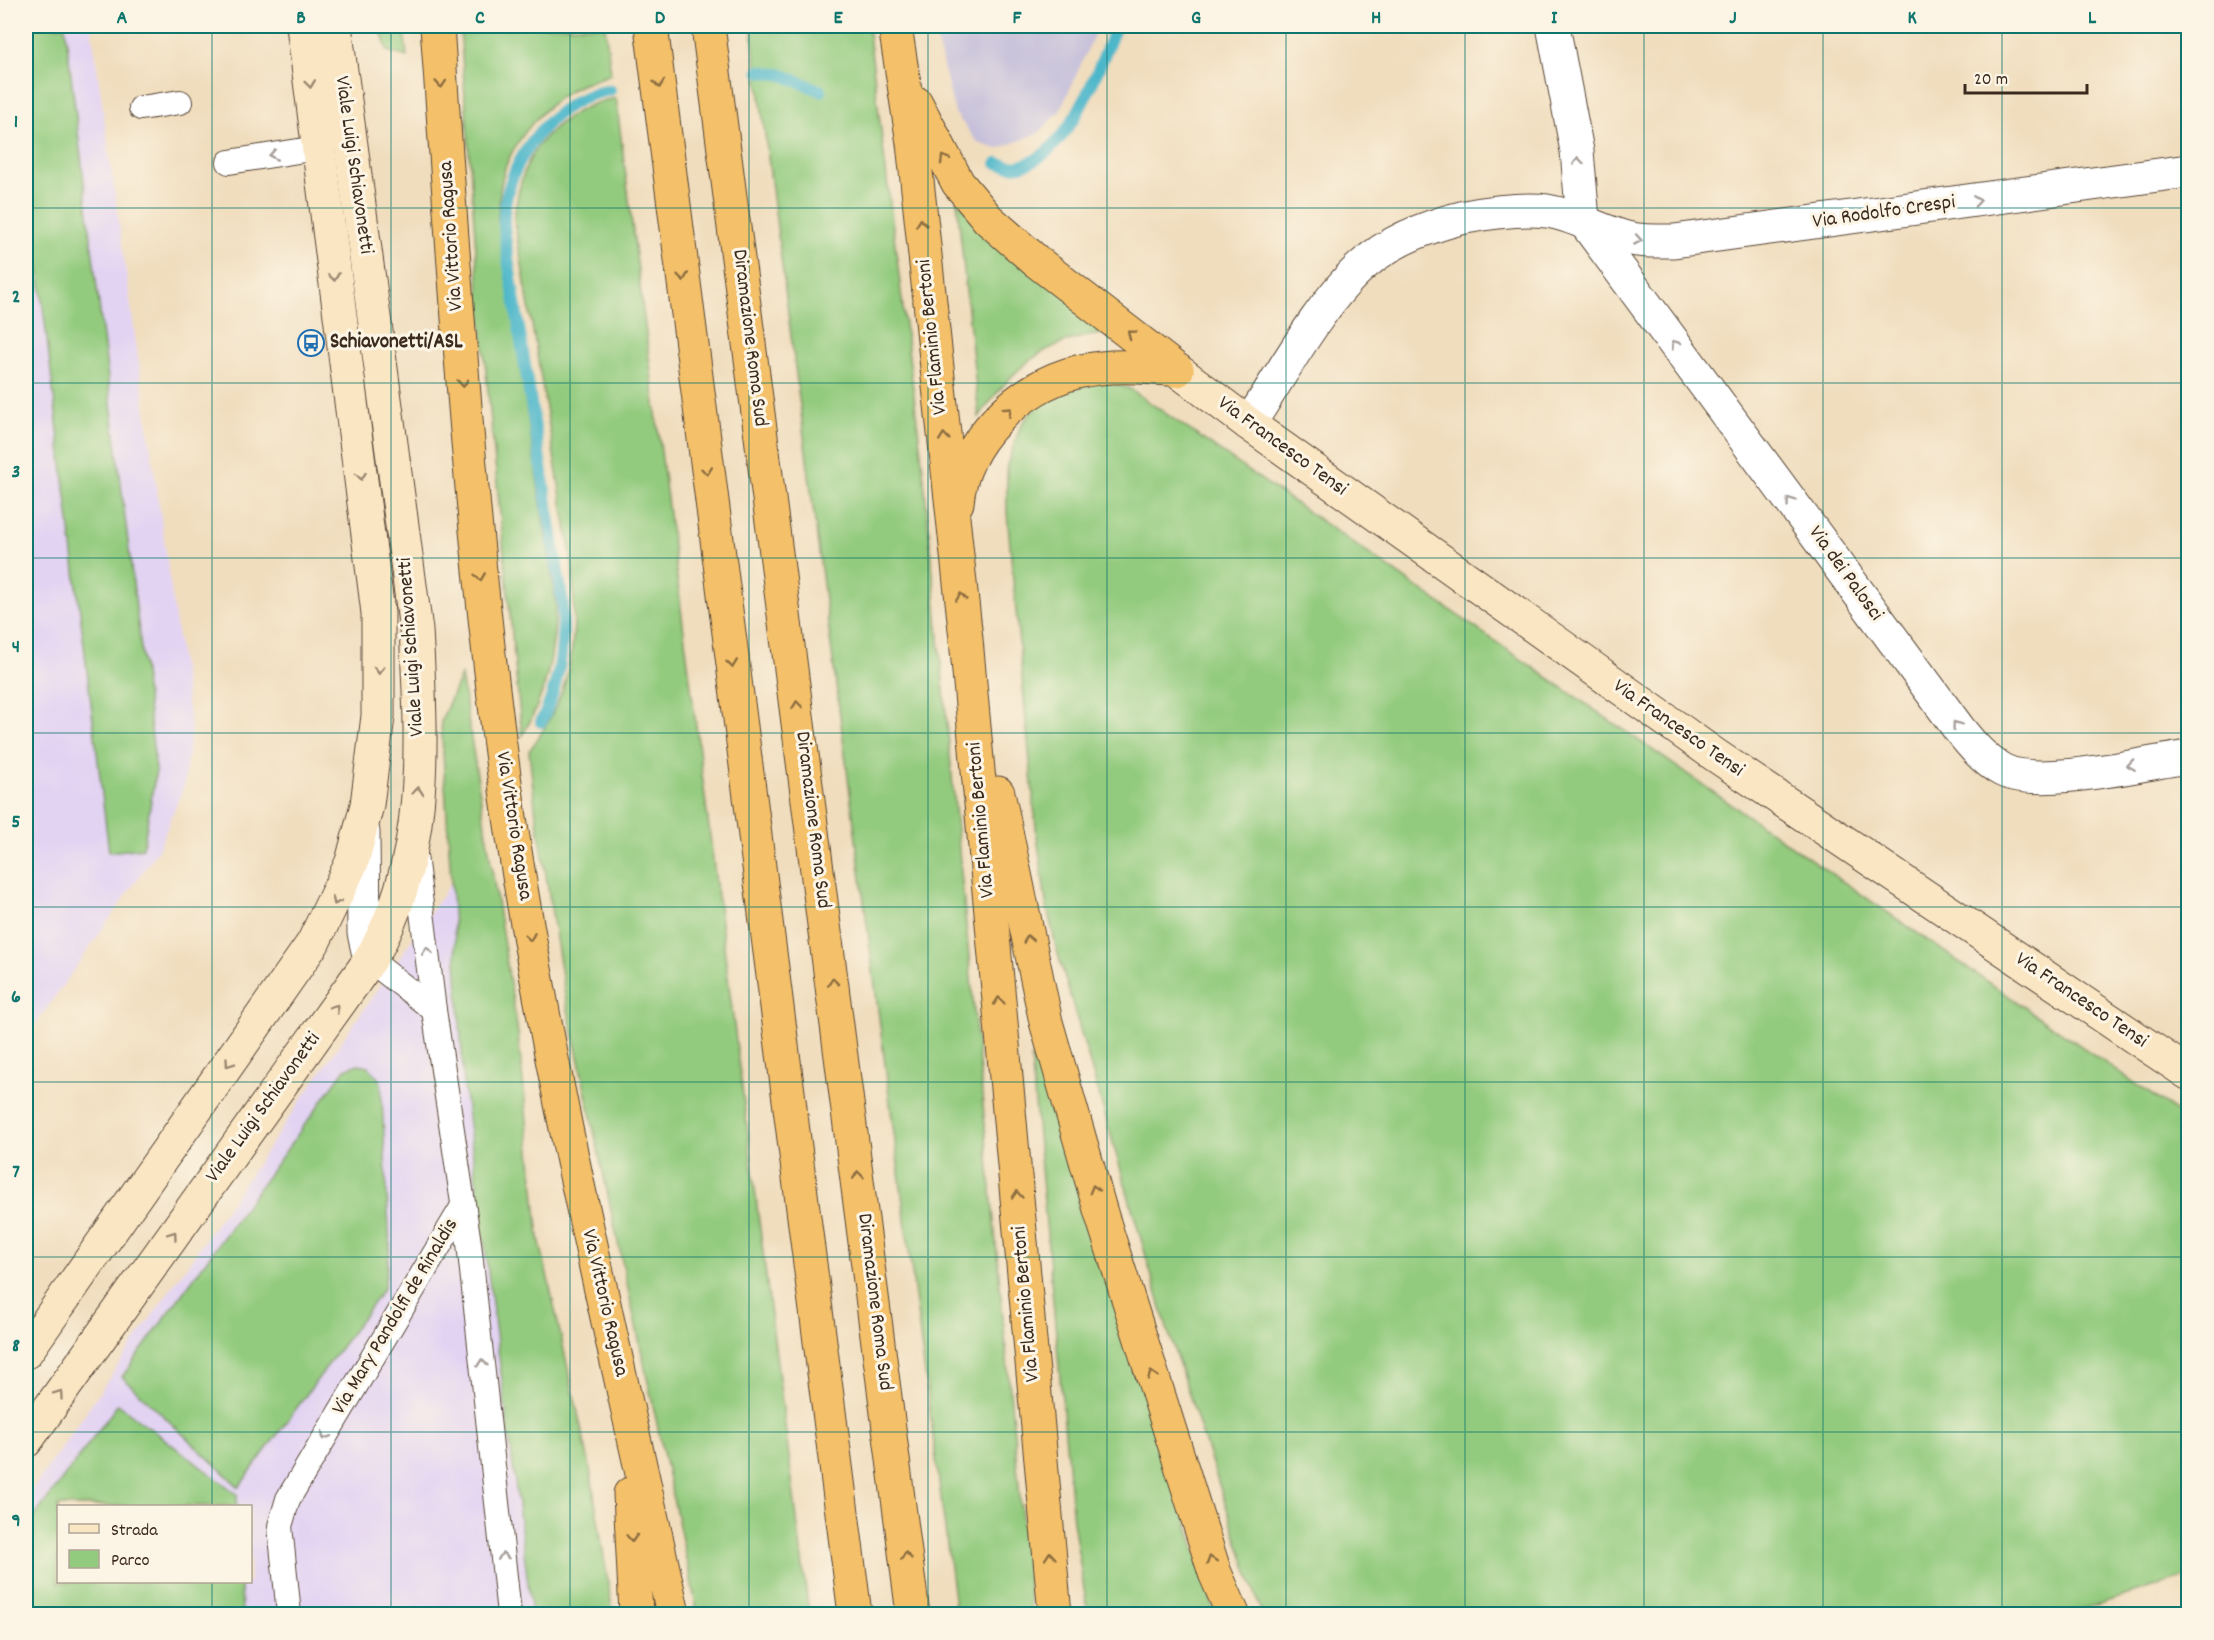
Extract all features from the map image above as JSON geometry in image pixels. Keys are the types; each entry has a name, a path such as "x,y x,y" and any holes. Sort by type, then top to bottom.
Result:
{"highway":[{"name":"Via Vittorio Ragusa","path":"437,26 475,533 506,790 536,968 576,1174 673,1614"},
{"path":"651,26 855,1614"},
{"name":"Diramazione Roma Sud","path":"708,26 913,1614"},
{"path":"896,27 912,94 936,144 970,200 1036,261 1178,370"},
{"name":"Via Flaminio Bertoni","path":"896,27 913,143 966,639 1055,1614"},
{"path":"955,537 958,493 966,467 976,447 988,431 1017,403 1047,383 1077,372 1125,367 1178,370"},
{"path":"966,639 1046,1022 1108,1235 1215,1573 1233,1614"},
{"path":"625,1396 636,1614"}],"street":[{"name":"Viale Luigi Schiavonetti","path":"26,1353 313,944 345,882 363,822 372,776 378,716 378,612 303,26"},
{"name":"Viale Luigi Schiavonetti","path":"26,1442 370,960 393,915 408,870 420,772 421,723 416,630 335,26"},
{"path":"1553,26 1577,151 1583,220"},
{"name":"Via Rodolfo Crespi","path":"1249,424 1340,289 1363,264 1385,248 1413,234 1452,220 1502,211 1549,211 1583,220 1621,237 1648,242 1674,241 2188,171"},
{"name":"Via dei Palosci","path":"1583,220 1959,729 1990,762 2017,775 2048,777 2188,757"},
{"name":"Via Francesco Tensi","path":"1178,370 1249,424 1715,755 2188,1073"},
{"path":"363,822 362,896 364,933 370,960"}],"lane":[{"path":"141,108 180,102"},
{"name":"Viale Luigi Schiavonetti","path":"229,162 317,148"},
{"name":"Via Mary Pandolfi de Rinaldis","path":"289,1614 280,1526 288,1499 464,1206 434,1010 413,835"},
{"path":"370,960 434,1010"},
{"path":"464,1206 509,1614"}],"shaded area":[{"path":"26,26 91,26 191,730 184,786 158,850 26,1038"},
{"path":"933,26 1098,26 1060,111 1039,133 998,149 978,143 955,113"},
{"path":"451,883 533,1614 26,1614 26,1499"}],"green space":[{"path":"26,26 65,26 156,771 143,848 109,852 26,166"},
{"path":"380,26 404,26 407,57 387,51"},
{"path":"460,26 605,26 611,74 571,90 543,112 518,142 505,170 500,190 498,219 556,605 548,673 538,705 522,736 481,320"},
{"path":"751,26 868,26 923,469 1031,1614 956,1614"},
{"path":"616,98 809,1614 698,1614 566,1001 535,807 529,751 545,728 565,684 573,639 574,589 572,562 514,218 519,189 526,168 544,138 565,119 577,112 590,105"},
{"path":"957,202 1111,333 1068,341 1034,357 1006,383 979,417"},
{"path":"1106,380 1130,389 2188,1120 2188,1576 2067,1614 1262,1614 1166,1325 1056,947 1046,903 1036,828 1007,513 1007,465 1021,425 1031,412 1056,392"},
{"path":"461,675 518,1033 539,1238 589,1463 613,1614 532,1614 464,1086 441,721"},
{"path":"1031,1058 1048,1069 1215,1614 1088,1614 1073,1521"},
{"path":"358,1064 368,1066 381,1082 390,1248 384,1288 239,1487 122,1377 345,1069"},
{"path":"118,1404 237,1494 237,1505 57,1505 57,1583 241,1583 242,1614 26,1614 26,1528"}],"waterway":[{"path":"997,163 1020,166 1038,158 1054,145 1068,128 1091,86 1116,26"},
{"path":"759,71 783,75 821,91"},
{"path":"541,722 553,694 560,665 563,604 509,265 504,214 507,193 514,173 538,134 570,105 590,95 610,90"}],"place":[{"name":"Schiavonetti/ASL","path":"311,343"}]}
